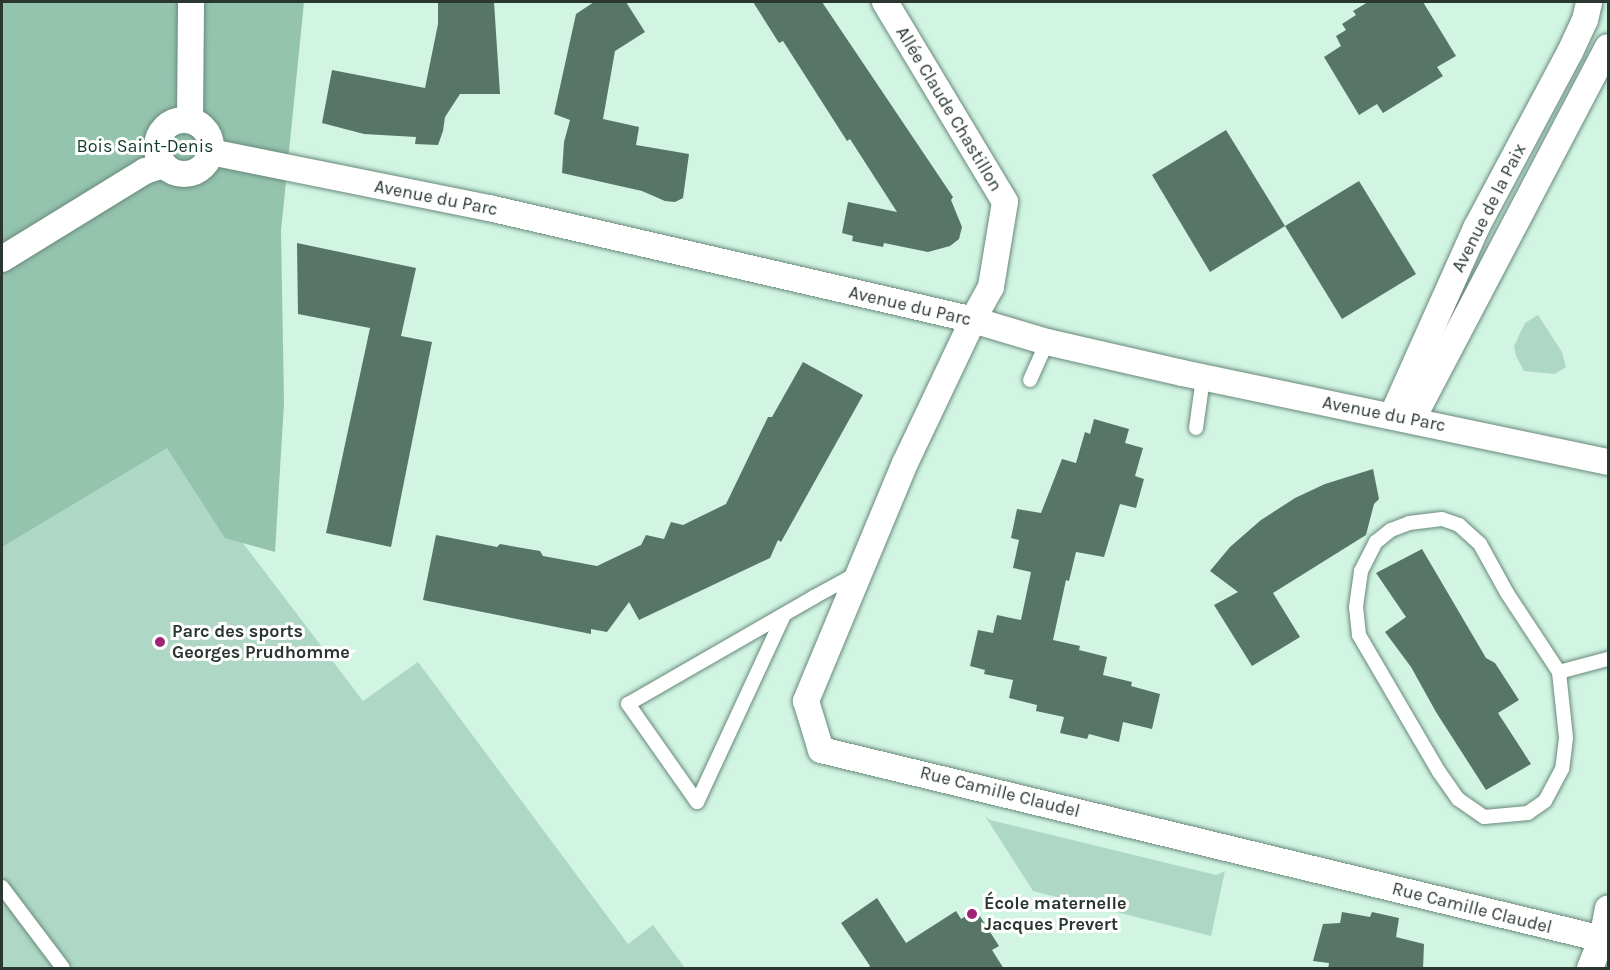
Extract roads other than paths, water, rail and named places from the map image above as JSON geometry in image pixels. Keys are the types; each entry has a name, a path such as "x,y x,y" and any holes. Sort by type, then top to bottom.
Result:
{"street":[{"path":"190,120 191,2"},
{"name":"Allée Claude Chastillon","path":"885,2 1005,202 991,287 973,320"},
{"name":"Avenue de la Paix","path":"1402,418 1476,228 1570,52 1585,20 1589,2"},
{"name":"Avenue de la Paix","path":"1402,418 1608,47"},
{"path":"178,120 190,120 207,132 211,152 207,162 191,174 172,171 158,156 160,133 178,120"},
{"name":"Avenue du Parc","path":"211,152 489,208 973,320 1047,342 1203,378 1608,462"},
{"path":"2,259 145,171 164,165"},
{"name":"Rue Camille Claudel","path":"973,320 905,463 806,701 821,750 1602,939"},
{"path":"1590,969 1602,939 1608,909"}],"lane":[{"path":"1030,380 1047,342"},
{"path":"1196,428 1203,378"},
{"path":"1442,519 1459,525 1480,544 1507,593 1559,672 1566,738 1562,769 1545,801 1528,813 1484,817 1458,799 1439,772 1359,635 1356,607 1361,571 1376,542 1391,530 1409,523 1442,519"},
{"path":"784,615 697,802 628,704 784,615 860,572"},
{"path":"1559,672 1608,659"},
{"path":"2,887 63,969"}],"place":[{"name":"Parc des sports Georges Prudhomme","path":"160,642"},
{"name":"École maternelle Jacques Prevert","path":"972,914"}],"park label":[{"name":"Bois Saint-Denis","path":"145,146"}]}
